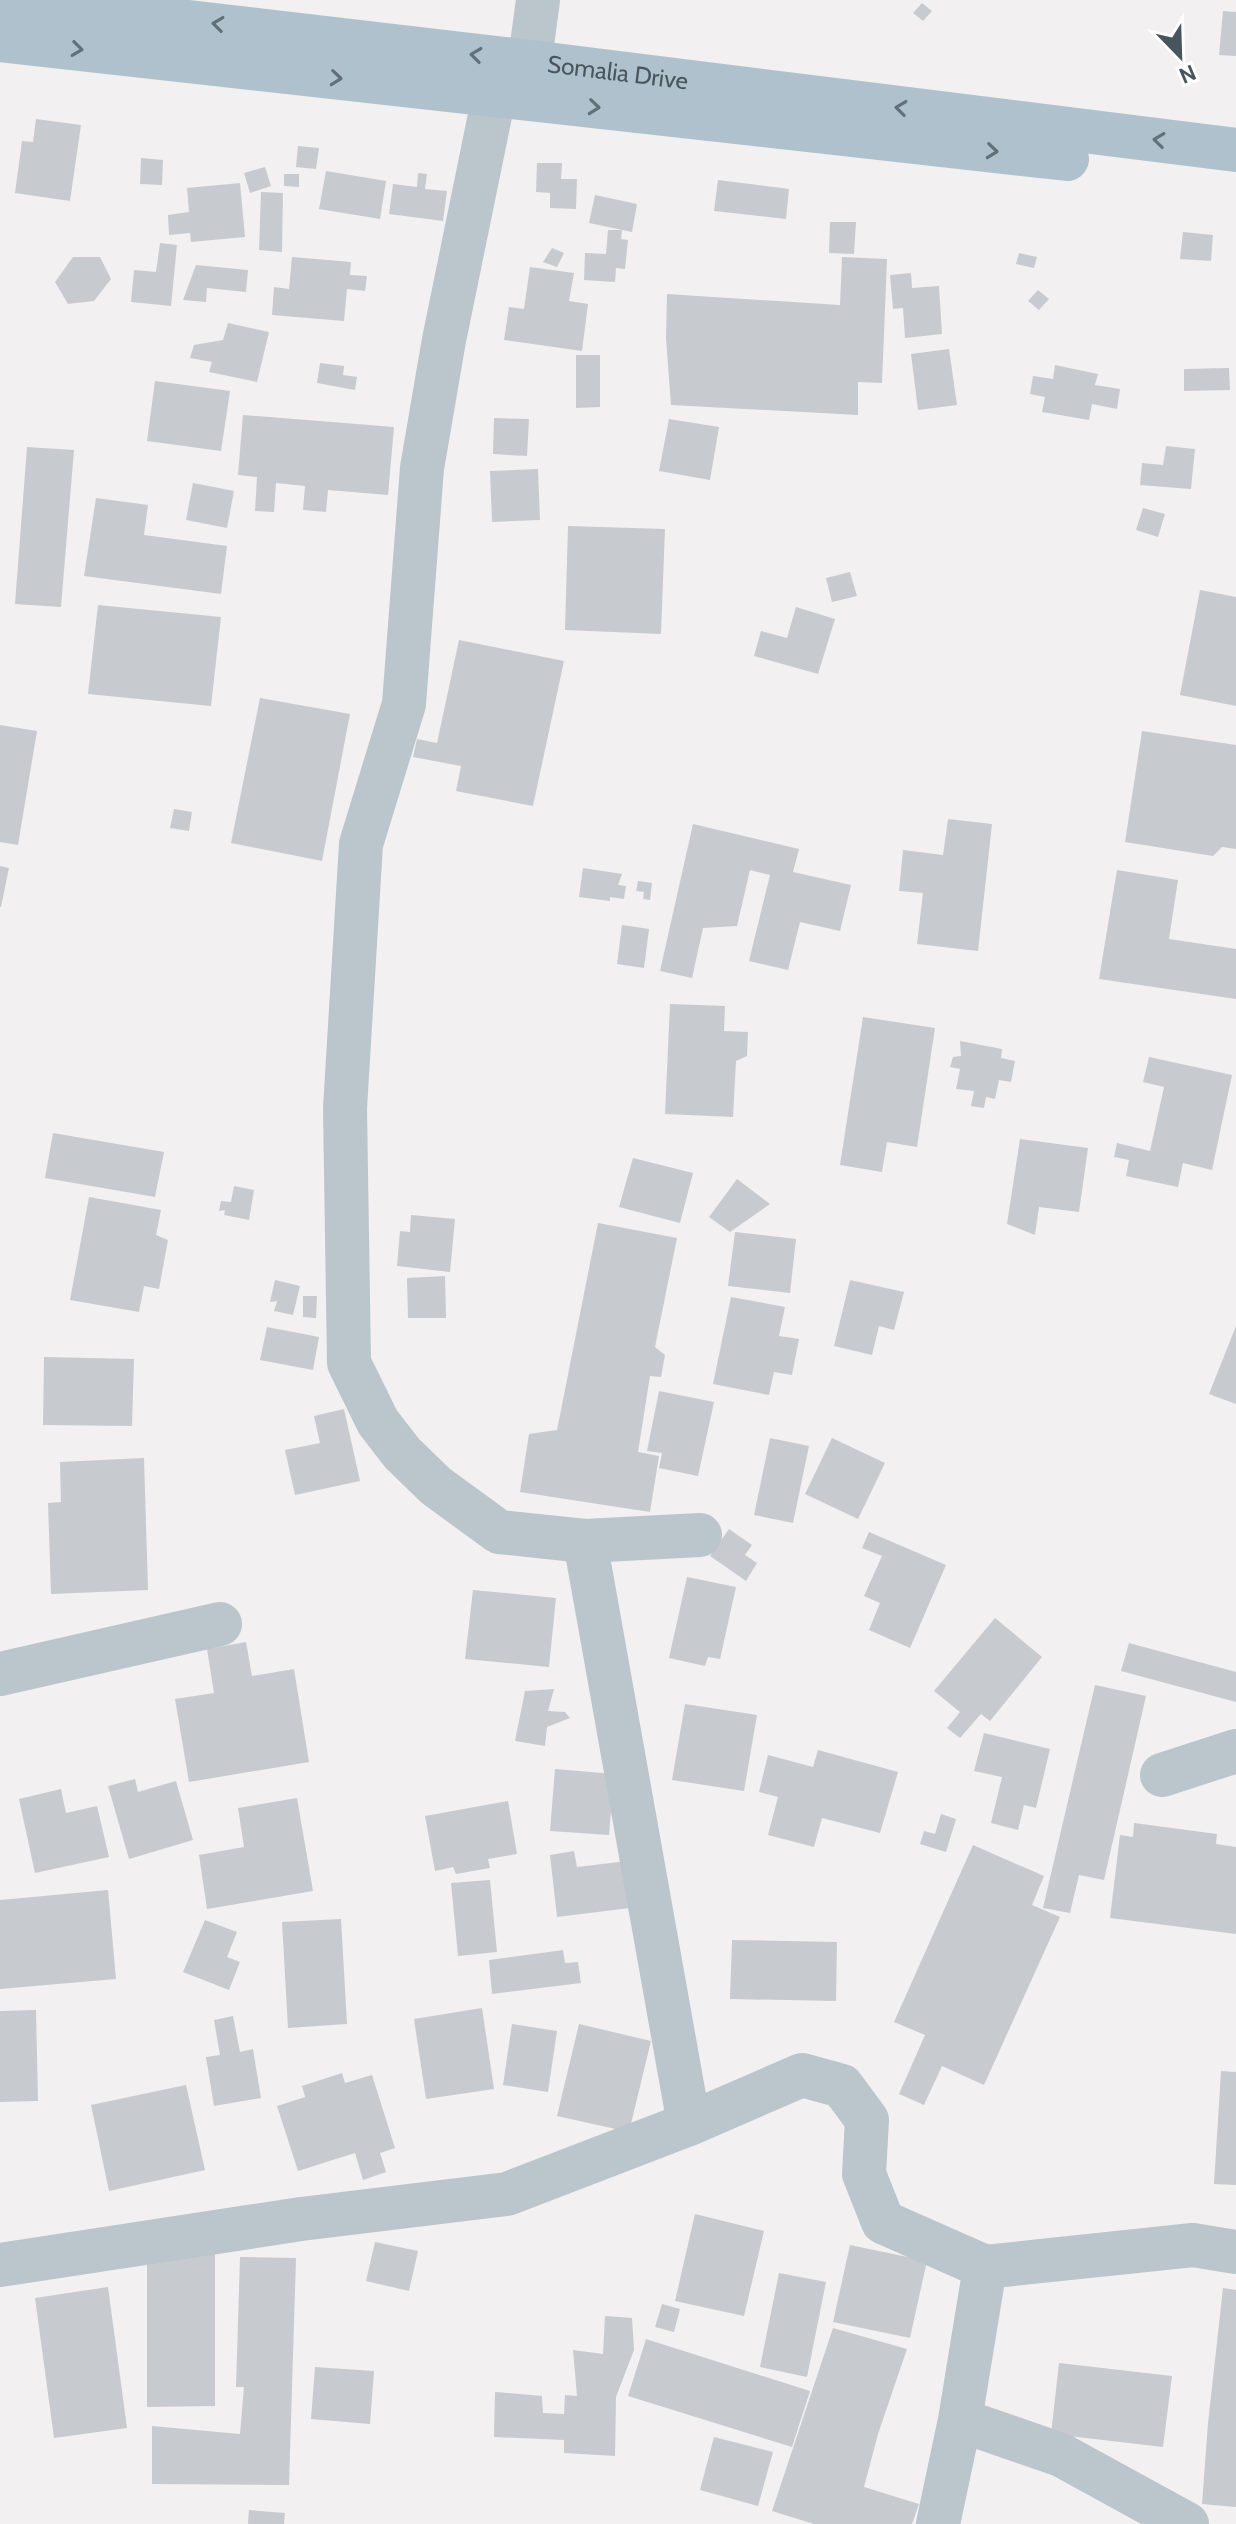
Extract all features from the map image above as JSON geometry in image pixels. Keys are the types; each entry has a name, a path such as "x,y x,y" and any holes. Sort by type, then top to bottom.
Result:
{"main road":[{"name":"Somalia Drive","path":"0,0 165,9 516,86 1236,177"},
{"name":"Somalia Drive","path":"0,40 1236,150"}],"street":[{"path":"538,0 444,340 422,468 404,704 361,844 345,1108 349,1363 378,1422 402,1453 436,1486 499,1532 585,1541 700,1535"},
{"path":"585,1541 689,2124"},
{"path":"1,1665 220,1624"},
{"path":"1162,1775 1236,1751"},
{"path":"0,2265 301,2219 507,2194 689,2124 802,2075 842,2086 867,2120 864,2174 883,2222 985,2267 1193,2245 1236,2252"},
{"path":"938,2524 960,2420 985,2267"},
{"path":"960,2420 1061,2455 1187,2524"}],"building":[{"path":"922,3 932,11 923,21 913,13"},
{"path":"1223,11 1236,12 1236,56 1219,55"},
{"path":"36,119 81,125 70,201 15,193 22,141 33,142"},
{"path":"298,146 319,148 316,169 296,167"},
{"path":"141,158 163,160 162,185 140,184"},
{"path":"537,163 562,163 561,179 577,179 576,209 550,208 550,193 536,192"},
{"path":"265,167 271,186 250,193 244,173"},
{"path":"326,171 386,181 380,219 319,209"},
{"path":"418,173 427,174 425,189 447,191 443,221 389,214 393,184 417,187"},
{"path":"284,174 299,174 299,187 284,186"},
{"path":"718,180 789,189 786,219 714,211"},
{"path":"240,183 245,237 191,242 190,233 169,235 168,215 189,212 187,188"},
{"path":"261,192 283,193 282,252 259,250"},
{"path":"595,195 637,204 632,232 589,223"},
{"path":"830,222 856,222 854,254 829,253"},
{"path":"608,230 622,230 621,239 628,240 625,269 616,268 615,282 584,280 585,253 606,254"},
{"path":"1183,232 1213,235 1211,261 1180,259"},
{"path":"160,243 177,245 171,306 131,302 134,270 156,272"},
{"path":"552,248 564,253 557,267 543,262"},
{"path":"1019,253 1037,257 1034,268 1016,264"},
{"path":"73,257 100,257 111,279 94,301 68,304 55,282"},
{"path":"292,257 351,262 350,275 367,276 365,291 347,289 344,321 272,315 274,287 289,289"},
{"path":"842,257 887,259 882,383 858,382 858,415 671,405 666,338 667,294 840,305"},
{"path":"196,265 248,270 246,292 207,288 206,302 183,300"},
{"path":"530,267 574,273 569,301 588,304 582,351 504,340 509,307 524,309"},
{"path":"911,273 912,288 939,286 942,334 905,338 903,308 893,309 890,275"},
{"path":"1038,290 1049,299 1039,310 1028,301"},
{"path":"228,323 269,332 257,382 209,372 212,362 190,358 194,345 223,340"},
{"path":"949,349 957,405 918,410 911,354"},
{"path":"576,355 600,355 600,407 576,408"},
{"path":"320,363 344,366 343,375 357,377 355,390 317,383"},
{"path":"1055,365 1098,374 1095,385 1120,389 1117,409 1092,404 1089,420 1042,412 1045,397 1030,394 1033,376 1053,379"},
{"path":"1229,368 1230,390 1184,391 1184,369"},
{"path":"155,381 230,391 221,451 147,441"},
{"path":"243,415 394,427 388,495 328,490 326,512 303,510 305,486 276,483 274,512 255,511 257,477 238,475"},
{"path":"494,418 529,419 527,456 493,454"},
{"path":"669,419 719,427 710,480 659,471"},
{"path":"1166,446 1195,449 1191,489 1140,485 1142,463 1163,465"},
{"path":"27,447 74,450 61,607 15,604"},
{"path":"538,469 540,520 492,522 490,471"},
{"path":"193,483 234,491 227,528 186,520"},
{"path":"96,498 148,505 144,535 227,546 221,594 84,576"},
{"path":"1143,508 1165,514 1158,537 1136,530"},
{"path":"568,526 665,529 661,634 565,630"},
{"path":"850,572 857,596 832,602 826,578"},
{"path":"1200,590 1236,597 1236,706 1180,695"},
{"path":"98,605 221,617 211,706 88,694"},
{"path":"796,607 835,619 818,674 754,656 761,631 787,638"},
{"path":"459,640 564,661 533,806 456,791 461,766 413,757 417,739 437,743"},
{"path":"260,698 350,714 322,861 231,843"},
{"path":"0,725 37,731 18,845 0,842"},
{"path":"1142,731 1236,745 1236,849 1222,847 1213,856 1125,842"},
{"path":"174,809 192,812 189,831 170,828"},
{"path":"948,819 992,824 978,951 917,944 923,893 899,891 903,850 943,855"},
{"path":"693,824 799,849 793,872 851,885 840,931 800,922 788,970 749,961 770,875 750,870 737,926 703,928 692,978 660,971"},
{"path":"0,866 9,868 1,907 0,907"},
{"path":"583,868 622,874 618,885 626,886 624,899 610,897 610,901 579,897"},
{"path":"1117,870 1178,880 1169,939 1236,949 1236,999 1099,979"},
{"path":"638,881 652,883 650,900 643,899 644,892 636,891"},
{"path":"622,925 649,929 644,968 617,964"},
{"path":"670,1004 725,1006 724,1031 748,1032 747,1056 736,1061 733,1117 665,1114"},
{"path":"863,1017 935,1028 917,1147 887,1142 882,1172 840,1165"},
{"path":"960,1041 1002,1049 1001,1058 1015,1061 1011,1082 999,1080 995,1099 986,1097 984,1108 971,1106 974,1091 956,1089 960,1069 950,1067 953,1057 961,1056"},
{"path":"1149,1057 1232,1075 1212,1170 1183,1163 1178,1187 1126,1176 1129,1160 1114,1157 1117,1143 1150,1151 1164,1087 1143,1082"},
{"path":"53,1133 164,1152 155,1197 45,1178"},
{"path":"1020,1139 1088,1148 1079,1212 1039,1207 1035,1235 1007,1224"},
{"path":"633,1158 693,1173 680,1223 619,1207"},
{"path":"737,1179 770,1204 730,1232 709,1217"},
{"path":"234,1186 254,1190 249,1220 224,1215 225,1210 219,1211 221,1201 231,1202"},
{"path":"89,1197 161,1210 156,1235 168,1240 159,1289 144,1286 139,1312 70,1300"},
{"path":"411,1215 455,1219 450,1272 397,1266 400,1231 410,1232"},
{"path":"598,1223 677,1238 655,1347 665,1355 661,1377 650,1376 638,1452 659,1456 650,1512 520,1492 529,1434 557,1430"},
{"path":"735,1232 796,1239 790,1293 728,1286"},
{"path":"445,1276 446,1318 408,1318 407,1278"},
{"path":"275,1280 300,1286 293,1315 274,1311 277,1301 270,1302"},
{"path":"850,1280 904,1292 894,1330 879,1326 872,1355 834,1346"},
{"path":"303,1296 317,1296 316,1318 303,1317"},
{"path":"731,1297 785,1307 779,1336 799,1339 792,1375 774,1372 769,1395 713,1384"},
{"path":"1236,1326 1236,1404 1209,1394"},
{"path":"267,1327 319,1337 313,1370 260,1360"},
{"path":"44,1357 134,1359 132,1426 43,1425"},
{"path":"659,1391 714,1402 698,1476 659,1468 662,1453 647,1451"},
{"path":"344,1409 360,1481 295,1495 285,1450 320,1443 314,1416"},
{"path":"770,1438 809,1446 793,1523 754,1515"},
{"path":"832,1438 885,1463 858,1519 805,1494"},
{"path":"144,1458 148,1590 51,1594 48,1503 61,1502 60,1462"},
{"path":"729,1529 752,1545 745,1555 757,1563 746,1581 710,1556"},
{"path":"869,1532 946,1565 910,1648 869,1630 880,1603 864,1596 882,1556 862,1548"},
{"path":"687,1577 736,1587 720,1659 708,1657 705,1666 669,1658"},
{"path":"473,1590 556,1598 549,1667 465,1659"},
{"path":"995,1618 1042,1657 990,1721 981,1714 960,1738 947,1728 960,1712 934,1691"},
{"path":"246,1642 252,1676 294,1669 309,1762 189,1782 175,1699 214,1693 207,1649"},
{"path":"1129,1643 1236,1672 1236,1702 1121,1671"},
{"path":"1095,1685 1146,1696 1104,1880 1079,1875 1070,1913 1043,1908"},
{"path":"554,1689 548,1711 565,1712 570,1718 547,1727 545,1746 515,1741 525,1691"},
{"path":"685,1704 757,1715 744,1791 672,1780"},
{"path":"984,1733 1050,1749 1036,1808 1024,1805 1018,1830 991,1823 1002,1777 974,1771"},
{"path":"818,1750 898,1772 880,1833 822,1818 814,1847 768,1835 778,1797 759,1792 768,1755 813,1767"},
{"path":"555,1769 614,1774 609,1835 550,1831"},
{"path":"135,1779 138,1792 176,1781 193,1840 129,1859 108,1786"},
{"path":"61,1789 66,1813 97,1806 109,1857 35,1873 19,1799"},
{"path":"297,1798 313,1891 207,1909 199,1855 244,1847 238,1808"},
{"path":"508,1801 517,1854 488,1859 490,1868 456,1874 453,1867 435,1871 425,1816"},
{"path":"941,1814 956,1819 946,1852 920,1844 924,1831 935,1834"},
{"path":"1134,1823 1217,1834 1216,1844 1236,1847 1236,1934 1110,1918 1120,1835 1133,1837"},
{"path":"973,1845 1044,1876 1032,1905 1060,1917 984,2085 942,2066 924,2105 899,2094 925,2035 894,2022"},
{"path":"574,1851 577,1867 636,1860 630,1908 557,1917 550,1855"},
{"path":"490,1880 497,1952 458,1956 451,1883"},
{"path":"108,1890 116,1979 0,1989 0,1900"},
{"path":"341,1919 347,2024 288,2028 282,1922"},
{"path":"205,1920 237,1932 227,1957 240,1962 229,1990 183,1972"},
{"path":"732,1940 837,1942 836,2001 730,1999"},
{"path":"563,1950 565,1963 578,1962 581,1983 492,1994 489,1960"},
{"path":"482,2008 494,2089 426,2099 414,2019"},
{"path":"36,2010 38,2101 0,2102 0,2011"},
{"path":"233,2016 240,2052 253,2049 261,2098 214,2106 206,2057 220,2055 214,2020"},
{"path":"512,2024 557,2031 548,2092 503,2085"},
{"path":"579,2024 651,2041 629,2132 557,2116"},
{"path":"1221,2071 1236,2072 1236,2185 1214,2184"},
{"path":"342,2073 345,2083 372,2075 395,2148 380,2153 386,2172 363,2180 355,2153 298,2171 277,2106 305,2097 302,2086"},
{"path":"186,2085 205,2170 109,2191 91,2105"},
{"path":"695,2214 764,2231 744,2316 675,2301"},
{"path":"375,2242 418,2251 409,2291 366,2281"},
{"path":"850,2245 927,2261 910,2338 833,2322"},
{"path":"147,2251 215,2251 215,2406 147,2407"},
{"path":"240,2257 296,2258 289,2485 152,2484 152,2426 240,2434 244,2387 236,2387"},
{"path":"779,2273 826,2282 807,2377 760,2367"},
{"path":"108,2287 127,2428 54,2438 35,2298"},
{"path":"1223,2288 1236,2290 1236,2507 1202,2504"},
{"path":"662,2304 680,2309 674,2332 655,2327"},
{"path":"605,2316 632,2318 634,2350 616,2397 615,2456 564,2453 564,2440 494,2437 495,2392 542,2396 543,2413 564,2414 565,2395 577,2396 573,2350 603,2354"},
{"path":"833,2328 907,2349 878,2434 864,2487 919,2504 912,2524 814,2524 772,2511"},
{"path":"646,2339 810,2391 792,2447 628,2396"},
{"path":"1059,2363 1172,2376 1163,2447 1051,2434"},
{"path":"315,2367 374,2371 370,2424 311,2419"},
{"path":"714,2437 773,2452 758,2506 700,2490"},
{"path":"249,2510 285,2513 284,2524 248,2524"}]}
